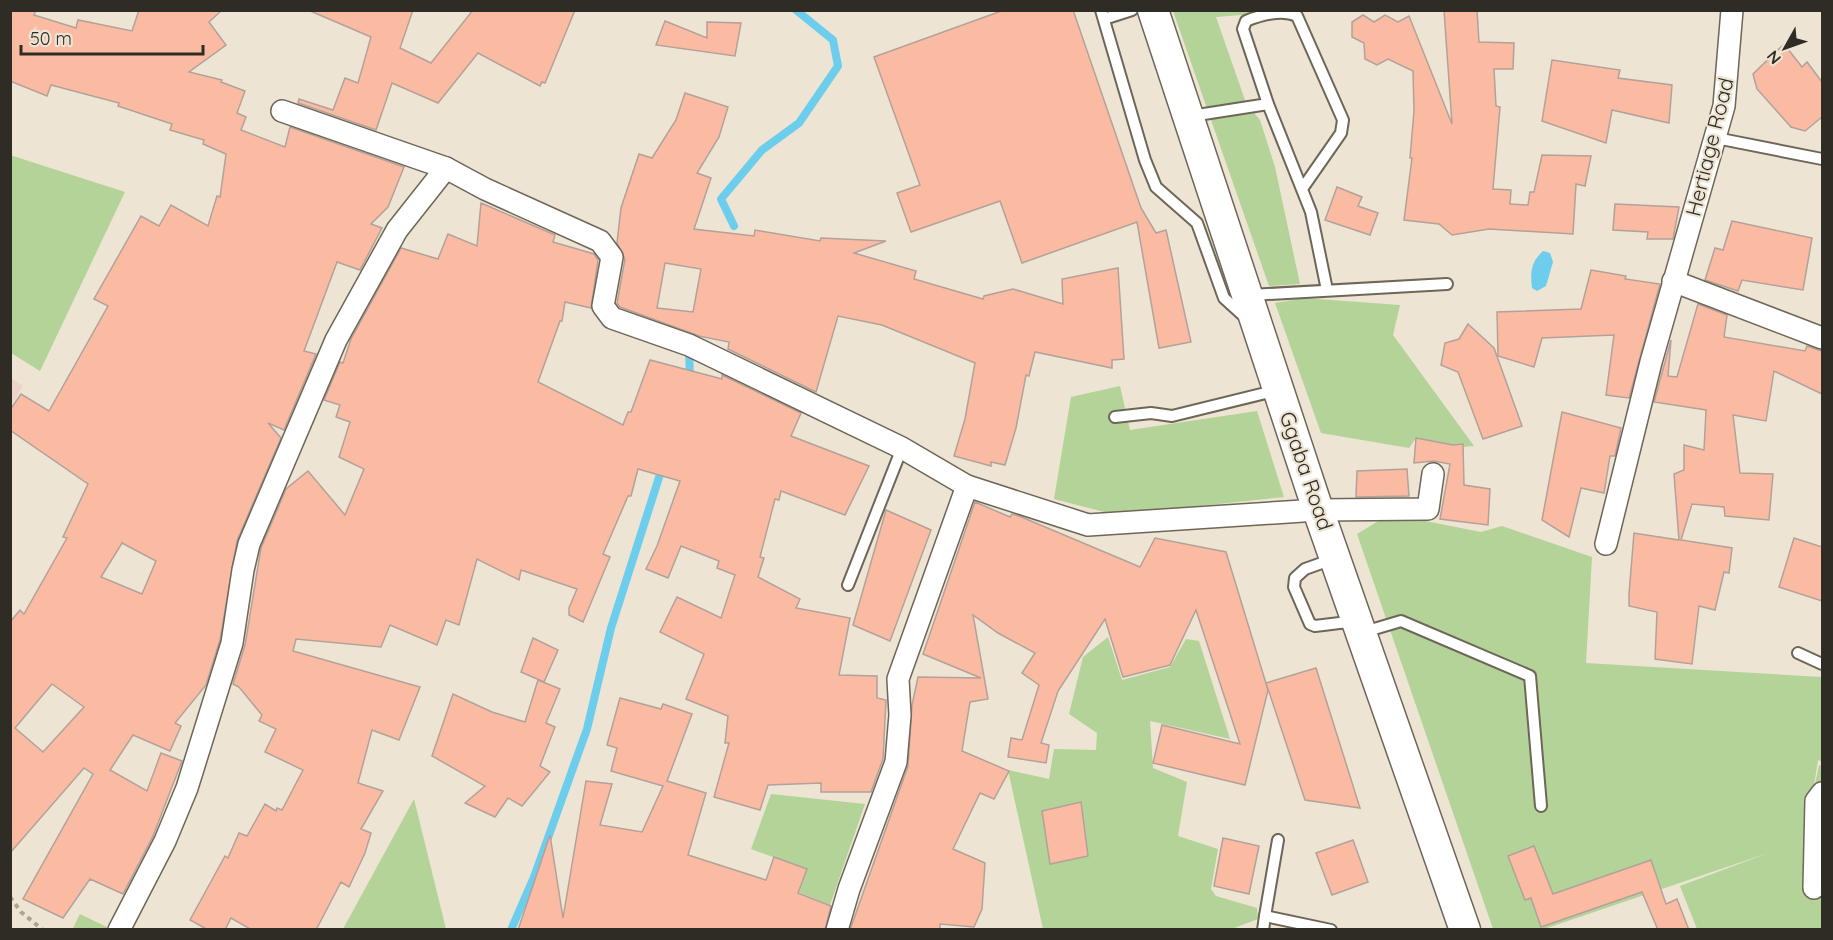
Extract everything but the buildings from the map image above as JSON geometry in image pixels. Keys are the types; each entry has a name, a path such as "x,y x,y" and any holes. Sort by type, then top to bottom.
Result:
{"main road":[{"name":"Ggaba Road","path":"1153,10 1318,510 1465,930"}],"street":[{"name":"Hertiage Road","path":"1606,544 1651,362 1716,138 1728,77 1732,10"},
{"path":"282,111 446,168 485,189 600,241 612,257 603,306 612,318 689,345 903,448 967,486 1088,525 1318,510 1428,509 1433,474"},
{"path":"119,930 165,841 187,788 232,643 249,544 336,340 397,230 446,168"},
{"path":"1673,281 1822,338"},
{"path":"837,930 849,889 896,762 900,715 898,679 967,486"},
{"path":"1814,888 1816,801 1822,793"}],"lane":[{"path":"1132,10 1103,15 1145,160 1156,187 1197,223 1224,298 1257,327"},
{"path":"1302,189 1341,133 1342,120 1297,15 1289,12 1257,16 1246,21 1243,29 1268,104 1311,212 1326,290"},
{"path":"1188,116 1268,104"},
{"path":"1716,138 1822,159"},
{"path":"1247,295 1447,284"},
{"path":"1115,417 1151,413 1172,416 1278,390"},
{"path":"848,585 903,448"},
{"path":"1336,559 1305,569 1295,578 1294,587 1310,624 1359,627 1401,621 1530,676 1541,806"},
{"path":"1798,653 1822,664"},
{"path":"1263,930 1278,840"},
{"path":"1265,916 1331,930"}],"path":[{"path":"10,897 21,912 42,930"}],"shaded area":[{"path":"11,378 23,386 11,406"}],"green space":[{"path":"1173,11 1255,11 1254,14 1216,17 1246,103 1260,120 1275,167 1300,284 1269,286"},
{"path":"10,155 125,192 40,371 11,353"},
{"path":"1304,298 1400,305 1393,335 1474,446 1463,447 1416,438 1409,448 1321,433 1275,303"},
{"path":"1120,386 1130,430 1257,411 1284,497 1116,515 1054,499 1071,397"},
{"path":"1390,514 1481,532 1502,526 1592,557 1586,663 1822,677 1822,762 1818,760 1812,799 1819,765 1822,766 1822,929 1697,929 1680,886 1768,853 1544,929 1493,929 1357,534"},
{"path":"1108,637 1122,680 1170,667 1186,639 1199,641 1230,739 1150,721 1153,768 1187,782 1178,836 1218,849 1211,889 1216,896 1257,908 1258,919 1229,930 1043,929 1008,770 1049,779 1054,749 1096,750 1097,733 1069,714 1083,657"},
{"path":"771,794 865,804 830,905 799,892 807,869 751,849"},
{"path":"414,799 446,929 343,929"},
{"path":"80,914 111,929 72,930"}],"water":[{"path":"1543,251 1550,253 1553,262 1546,286 1537,291 1532,288 1531,272 1536,259"}],"waterway":[{"path":"734,226 721,199 762,150 799,123 838,66 833,40 796,10"},
{"path":"689,349 690,379"},
{"path":"511,930 534,877 587,729 611,628 662,468"}]}
